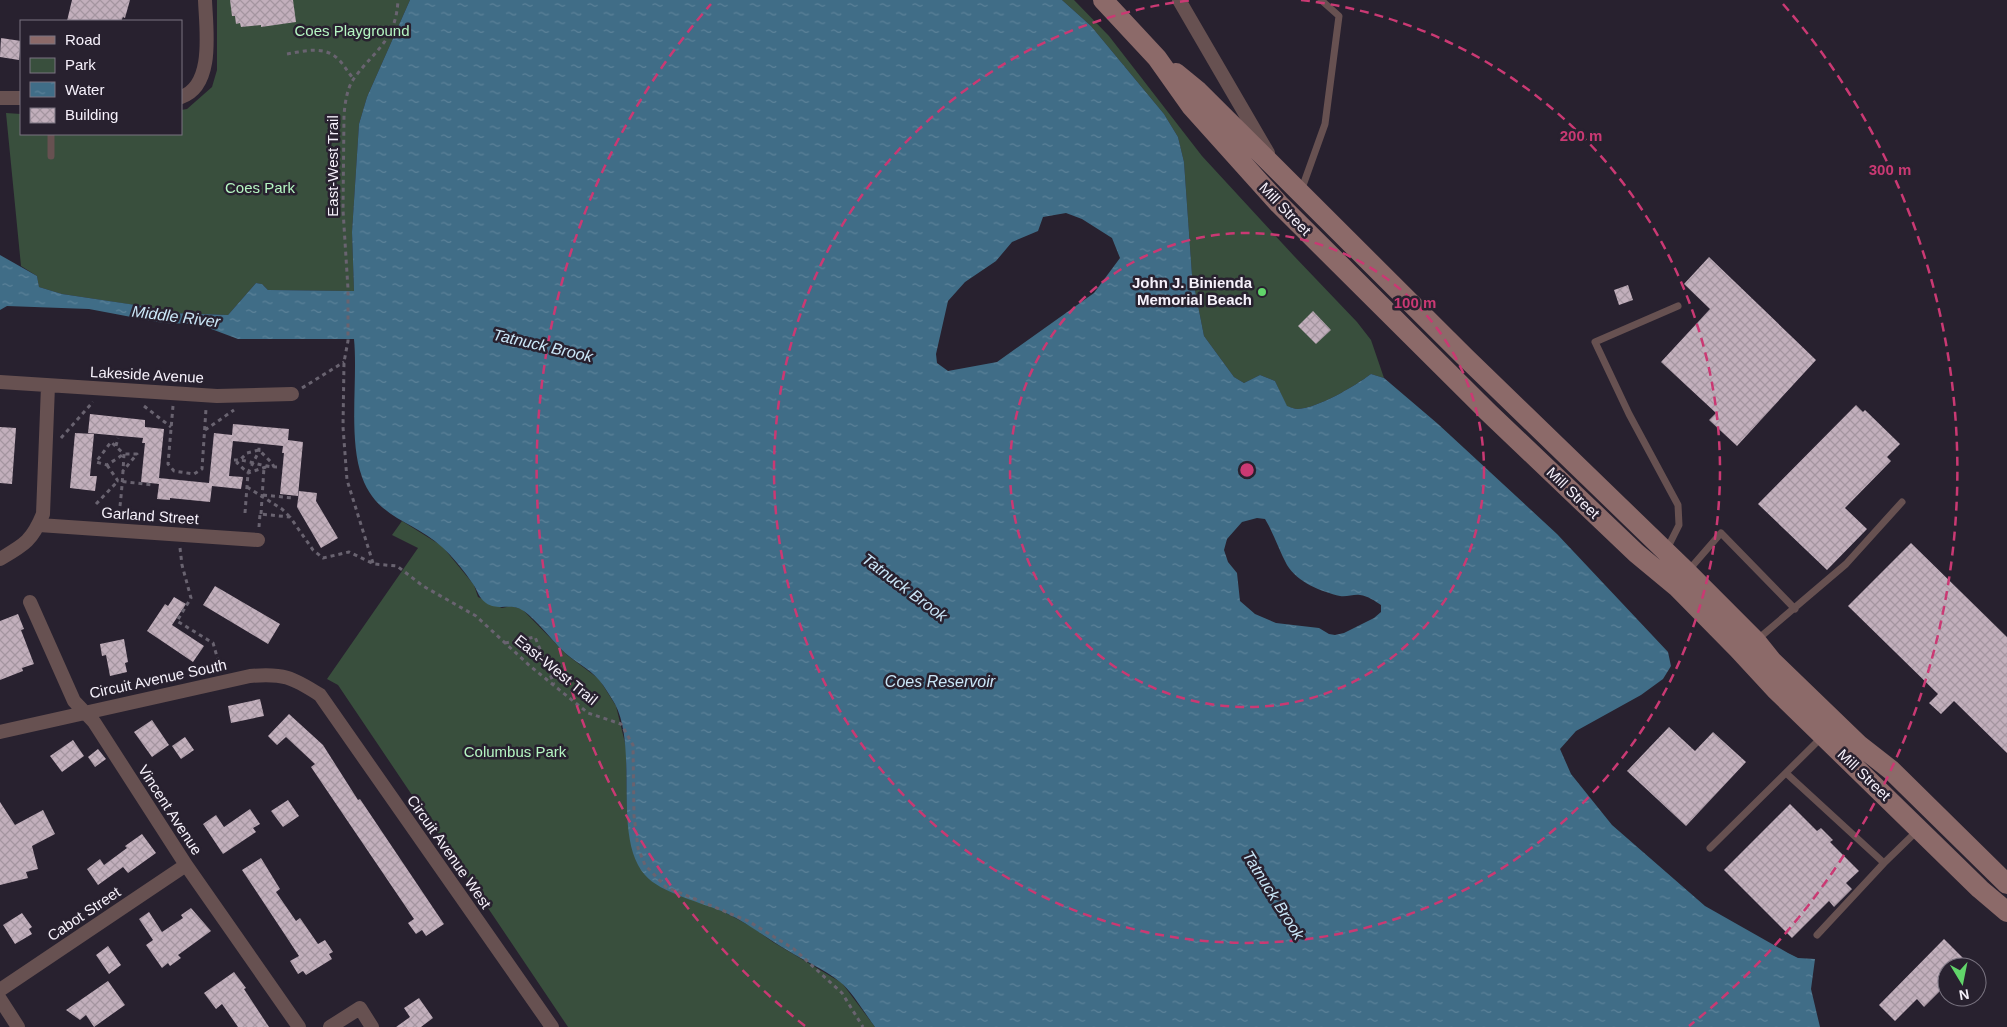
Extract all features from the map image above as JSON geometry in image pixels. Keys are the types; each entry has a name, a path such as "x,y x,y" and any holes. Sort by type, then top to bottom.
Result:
{"main road":[{"name":"Mill Street","path":"1103,0 1157,58 1191,106 1278,204 1636,553 1677,587 1738,649 1752,666 1823,736 1980,889 2007,912"},
{"name":"Mill Street","path":"1157,58 1198,91 1281,176 1687,572 1756,641 1772,661 1859,744 1891,770 2007,884"},
{"path":"1752,666 1772,661"}],"street":[{"path":"182,96 193,91 200,82 204,69 207,38 205,0"},
{"path":"1179,0 1281,176"},
{"path":"0,98 20,98"},
{"name":"Lakeside Avenue","path":"0,382 217,396 292,394"},
{"path":"0,559 26,544 44,514 48,386"},
{"name":"Garland Street","path":"39,525 258,540"},
{"name":"Vincent Avenue","path":"30,602 74,701 94,722 186,865 299,1027"},
{"name":"Circuit Avenue South","path":"0,732 250,676 269,674 286,676 320,695"},
{"name":"Circuit Avenue West","path":"320,695 552,1027"},
{"name":"Cabot Street","path":"0,990 186,865"},
{"path":"0,999 18,1027"},
{"path":"330,1027 360,1008 372,1027"}],"lane":[{"path":"1300,194 1325,124 1339,16 1321,0"},
{"path":"51,135 51,156"},
{"path":"1666,552 1679,525 1678,505 1629,414 1596,342 1678,306"},
{"path":"1756,641 1846,564 1902,502"},
{"path":"1687,572 1721,532 1795,609"},
{"path":"1710,848 1823,736"},
{"path":"1786,773 1884,863"},
{"path":"1816,935 1884,863 1919,830"}],"path":[{"name":"East-West Trail","path":"344,362 348,341 348,289 343,210 345,102 354,79 386,43 398,13 398,0"},
{"path":"287,54 313,50 328,53 338,59 354,79"},
{"path":"292,394 344,362"},
{"path":"344,362 343,427 347,480 374,564"},
{"path":"59,440 94,401"},
{"path":"142,404 171,428"},
{"path":"173,406 168,464 174,471 194,474 202,469 206,408"},
{"path":"205,430 235,410"},
{"path":"116,446 118,438"},
{"path":"120,506 120,482 124,454 111,442 96,462 107,465 120,482 153,485"},
{"path":"248,473 237,463 247,453 259,449"},
{"path":"245,513 248,473 259,449"},
{"path":"234,460 240,459 265,467 275,467 259,449"},
{"path":"107,465 124,454 137,454 123,471"},
{"path":"248,473 265,467"},
{"path":"258,540 265,467"},
{"path":"96,504 120,482"},
{"path":"247,487 263,495 290,517"},
{"path":"263,495 293,498"},
{"path":"262,514 290,517"},
{"name":"East-West Trail","path":"290,517 313,550 323,558 349,552 374,564 397,566 422,586 476,616 530,666 588,713 621,724 633,745 634,816 638,848 645,865 666,887 748,921 794,949 842,993 863,1027"},
{"path":"180,535 182,565 191,598 177,621 213,643 224,682"},
{"path":"505,643 535,637 554,684"}],"green space":[{"name":"Coes Park","path":"217,0 410,0 367,97 359,124 352,232 354,291 268,290 262,284 256,283 228,315 170,313 148,307 62,294 39,287 37,276 21,266 6,113 20,114 20,135 182,135 182,110 187,109 212,87 217,70"},
{"name":"John J. Binienda Memorial Beach","path":"1062,0 1074,0 1109,36 1202,156 1357,322 1371,340 1384,378 1371,374 1326,401 1298,409 1287,407 1275,381 1260,375 1244,383 1234,377 1204,336 1192,275 1184,162 1178,137 1164,114 1091,26"},
{"name":"Columbus Park","path":"402,521 442,546 474,585 478,597 502,608 511,606 522,609 567,655 599,679 616,706 626,747 627,811 726,913 842,983 875,1027 568,1027 338,685 327,679 418,548 392,535"}],"water":[{"name":"Coes Reservoir","path":"410,0 1062,0 1091,26 1164,114 1178,137 1184,162 1192,275 1204,336 1234,377 1244,383 1260,375 1275,381 1287,406 1298,409 1326,401 1371,374 1384,378 1438,424 1557,534 1668,652 1671,666 1663,679 1641,695 1576,731 1560,749 1571,774 1612,825 1705,906 1798,958 1815,959 1811,989 1820,1027 875,1027 849,991 827,973 734,917 671,892 645,875 635,859 630,839 622,723 615,704 599,680 562,650 522,610 513,607 490,605 483,601 463,570 446,551 431,538 387,511 369,491 362,477 355,445 354,339 238,339 198,324 163,323 89,309 7,306 0,310 0,255 37,276 39,287 62,294 149,307 170,313 228,315 256,283 262,284 268,290 354,291 352,232 359,124 367,97","holes":["1066,213 1082,219 1112,238 1120,258 1094,293 997,362 948,371 937,363 936,354 948,301 965,282 996,261 1012,242 1038,231 1043,217","1257,518 1265,519 1287,565 1303,581 1333,594 1343,596 1360,595 1369,598 1381,605 1381,612 1374,618 1344,633 1335,635 1319,628 1276,623 1255,614 1240,601 1237,573 1228,562 1224,550 1227,539 1242,522"]}],"building":[{"path":"72,0 130,0 125,18 123,17 122,20 67,20"},
{"path":"230,0 293,0 296,22 261,27 261,25 241,27 240,23 236,24 235,16 232,16"},
{"path":"1,38 20,41 19,60 0,57"},
{"path":"1709,257 1816,360 1737,446 1709,420 1716,413 1661,362 1710,309 1684,284"},
{"path":"1628,285 1633,300 1619,305 1614,290"},
{"path":"1313,311 1331,330 1316,344 1298,326"},
{"path":"1856,405 1863,412 1865,410 1900,444 1887,457 1891,461 1845,508 1867,529 1827,570 1758,504"},
{"path":"90,414 145,420 145,427 164,429 159,478 209,483 214,433 232,435 233,424 289,429 288,440 303,442 298,496 280,494 283,446 233,441 229,476 243,477 241,489 212,486 210,502 170,498 170,500 157,499 159,484 141,482 145,443 142,443 143,438 88,433"},
{"path":"0,427 16,428 12,484 0,483"},
{"path":"75,433 94,434 90,476 97,476 95,491 70,488"},
{"path":"299,491 317,493 316,501 338,538 321,548 297,507"},
{"path":"1911,543 2007,637 2007,753 1954,701 1941,714 1929,703 1938,694 1848,606"},
{"path":"215,586 280,624 268,644 203,605"},
{"path":"174,597 186,604 172,625 204,646 193,662 147,631 165,604 168,606"},
{"path":"18,614 24,629 21,630 34,664 22,668 23,671 0,680 0,621"},
{"path":"124,639 128,662 125,663 127,672 110,676 106,655 102,656 100,644"},
{"path":"260,699 264,716 231,723 228,706"},
{"path":"289,714 323,745 358,800 360,799 444,924 426,936 422,930 416,934 408,923 414,919 311,767 315,764 286,737 277,745 268,736"},
{"path":"152,720 169,745 152,757 134,732"},
{"path":"1669,727 1695,751 1713,732 1746,762 1686,826 1627,771"},
{"path":"185,737 194,750 181,759 172,746"},
{"path":"73,740 84,756 62,772 50,756"},
{"path":"98,749 106,759 95,767 88,757"},
{"path":"288,800 299,816 283,827 271,811"},
{"path":"0,802 15,825 43,810 55,834 32,846 38,869 26,872 28,878 0,885"},
{"path":"1790,804 1817,831 1821,828 1833,840 1830,842 1859,871 1846,883 1852,889 1834,907 1829,901 1792,938 1724,870"},
{"path":"250,809 260,824 253,828 256,832 223,854 203,824 216,815 224,827"},
{"path":"142,834 156,853 128,873 123,867 98,885 87,869 100,859 104,865"},
{"path":"261,858 280,889 276,892 296,921 300,918 318,944 325,940 333,952 329,954 332,959 306,975 303,971 298,974 290,961 299,956 242,870"},
{"path":"191,908 211,931 178,955 181,958 170,966 168,963 162,968 146,945 153,940 139,919 149,912 162,932 183,918 181,915"},
{"path":"22,913 32,927 29,929 32,934 15,944 3,925"},
{"path":"1944,939 1962,957 1937,957 1937,994 1924,1007 1917,999 1895,1021 1879,1005"},
{"path":"108,946 121,965 109,974 96,955"},
{"path":"234,972 246,988 244,989 269,1027 238,1027 222,1004 216,1009 204,993"},
{"path":"108,981 125,1005 94,1027 86,1015 80,1020 66,1010"},
{"path":"419,998 433,1018 421,1027 396,1027 410,1017 404,1008"}],"place":[{"name":"John J. Binienda Memorial Beach","path":"1262,292"}],"park label":[{"name":"Coes Playground","path":"352,31"}],"water label":[{"name":"Middle River","path":"176,316"},
{"name":"Tatnuck Brook","path":"543,345"},
{"name":"Tatnuck Brook","path":"905,587"},
{"name":"Tatnuck Brook","path":"1274,895"}]}
